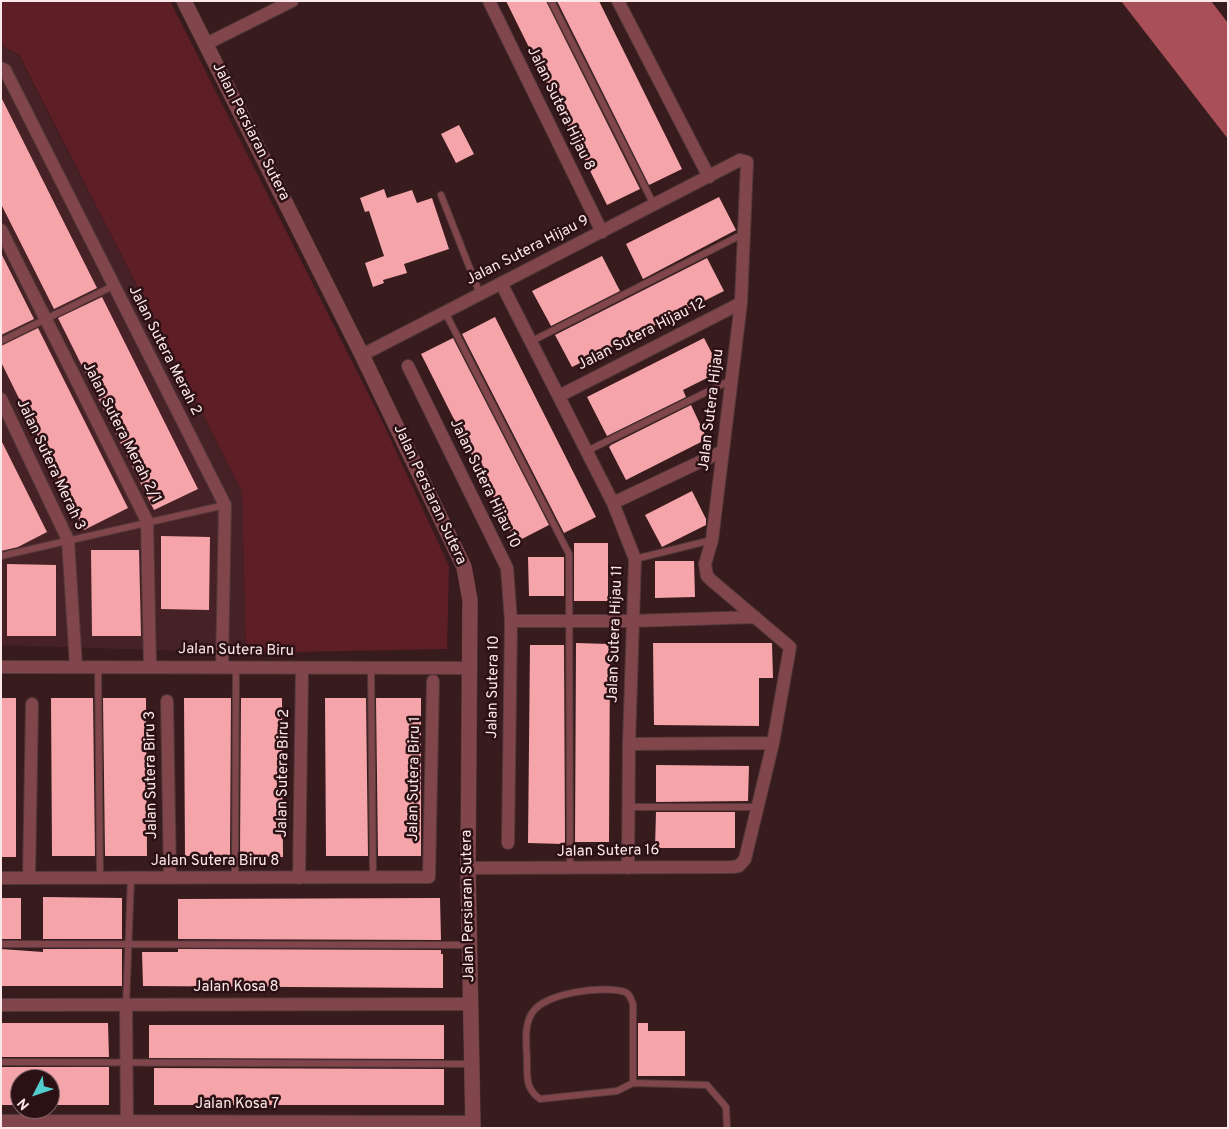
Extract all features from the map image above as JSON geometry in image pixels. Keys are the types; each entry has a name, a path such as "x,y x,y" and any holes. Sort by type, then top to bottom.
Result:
{"street":[{"name":"Jalan Persiaran Sutera","path":"184,1 362,355 464,567 470,600 471,668 468,868 472,1125"},
{"name":"Jalan Sutera Hijau 8","path":"489,1 602,232"},
{"path":"618,1 709,178"},
{"path":"206,44 290,2"},
{"name":"Jalan Sutera Merah 2","path":"3,71 225,505 222,667"},
{"name":"Jalan Sutera Hijau","path":"709,178 740,160 747,162 741,303 712,540 705,564 707,576 790,647 773,743 745,859"},
{"name":"Jalan Sutera Hijau 9","path":"362,355 709,178"},
{"name":"Jalan Sutera Merah 2/1","path":"1,230 147,522 150,666"},
{"name":"Jalan Sutera Hijau 11","path":"501,283 613,503 635,559 629,744 628,868"},
{"name":"Jalan Sutera Hijau 12","path":"559,396 741,303"},
{"name":"Jalan Sutera Hijau 10","path":"408,366 507,568 510,621"},
{"name":"Jalan Sutera Merah 3","path":"1,399 68,540 76,666"},
{"path":"613,503 723,451"},
{"name":"Jalan Sutera 10","path":"508,843 510,621 632,621 755,617"},
{"name":"Jalan Sutera Biru","path":"1,667 471,668"},
{"name":"Jalan Sutera Biru 2","path":"299,878 302,669"},
{"name":"Jalan Sutera Biru 1","path":"429,877 433,681"},
{"name":"Jalan Sutera Biru 3","path":"167,702 170,878"},
{"path":"29,878 32,704"},
{"path":"629,744 773,743"},
{"name":"Jalan Sutera 16","path":"468,868 733,867 739,866 745,859"},
{"name":"Jalan Sutera Biru 8","path":"1,878 429,877"},
{"name":"Jalan Kosa 8","path":"1,1005 471,1004"},
{"path":"126,1005 128,1125"},
{"name":"Jalan Kosa 7","path":"1,1121 128,1125 472,1125"}],"lane":[{"path":"551,1 654,206"},
{"path":"440,195 480,294"},
{"path":"530,342 744,234"},
{"path":"1,342 113,286"},
{"path":"445,312 569,554 570,869"},
{"path":"586,450 733,379"},
{"path":"1,556 225,505"},
{"path":"635,559 712,540"},
{"path":"98,666 100,878"},
{"path":"235,878 236,667"},
{"path":"371,668 373,878"},
{"path":"629,807 758,806"},
{"path":"126,1005 131,878"},
{"path":"1,944 469,945"},
{"path":"633,1083 633,1004 631,996 626,992 606,990 555,996 542,1002 532,1013 526,1029 527,1085 532,1094 540,1099 617,1090 633,1083 707,1085 726,1107 727,1128"},
{"path":"1,1062 471,1064"}],"shaded area":[{"path":"1,1 170,1 383,423 449,566 447,649 246,653 242,491 19,55 1,45"},
{"path":"1121,1 1211,1 1228,23 1228,139"},
{"path":"1,45 18,55 242,491 246,653 1,645"}],"building":[{"path":"506,1 546,1 640,189 607,205"},
{"path":"557,1 599,1 682,169 649,185"},
{"path":"1,97 97,288 54,309 1,204"},
{"path":"459,125 474,154 456,163 441,134"},
{"path":"384,189 387,198 412,190 417,203 432,198 449,249 404,264 407,273 383,280 384,283 373,287 365,263 384,256 369,211 365,212 360,198"},
{"path":"719,197 736,230 643,279 626,244"},
{"path":"1,253 34,319 1,335"},
{"path":"602,256 620,291 551,326 532,291"},
{"path":"707,258 724,291 572,367 555,335"},
{"path":"102,297 198,489 154,510 58,318"},
{"path":"495,317 596,517 564,533 462,334"},
{"path":"38,328 128,508 84,530 1,362 1,346"},
{"path":"453,338 549,525 516,542 421,354"},
{"path":"704,338 721,371 683,390 686,397 607,436 587,397"},
{"path":"691,405 707,439 626,480 609,447"},
{"path":"1,440 47,532 18,547 1,551"},
{"path":"692,491 706,519 706,525 662,547 645,515"},
{"path":"161,536 210,537 209,610 161,609"},
{"path":"574,543 608,543 608,601 574,601"},
{"path":"91,550 139,550 141,636 92,636"},
{"path":"528,557 564,557 564,596 529,596"},
{"path":"655,561 694,561 695,597 655,598"},
{"path":"7,564 56,565 56,636 7,636"},
{"path":"576,643 610,644 609,842 575,842"},
{"path":"653,643 772,643 773,678 759,678 759,726 654,725"},
{"path":"530,645 564,645 565,842 563,844 528,843"},
{"path":"1,698 16,698 16,857 1,857"},
{"path":"51,698 93,698 95,856 52,856"},
{"path":"103,698 146,698 147,856 105,856"},
{"path":"184,698 231,698 230,856 185,856"},
{"path":"241,698 282,698 283,857 240,856"},
{"path":"325,698 366,698 368,856 326,856"},
{"path":"376,698 421,698 421,856 378,856"},
{"path":"656,765 749,766 748,801 656,802"},
{"path":"656,812 735,812 735,848 655,848"},
{"path":"43,897 122,898 122,939 43,939"},
{"path":"1,898 21,898 21,939 1,939"},
{"path":"440,898 441,940 178,939 178,899"},
{"path":"1,949 43,952 43,949 122,949 122,986 1,986"},
{"path":"178,949 441,950 441,954 443,954 443,988 143,986 142,952 178,952"},
{"path":"1,1023 108,1023 109,1057 1,1057"},
{"path":"638,1023 648,1023 648,1031 685,1031 685,1076 638,1076"},
{"path":"149,1025 444,1025 444,1059 149,1058"},
{"path":"1,1067 109,1067 109,1105 60,1105 60,1069 10,1069 10,1105 1,1105"},
{"path":"154,1068 444,1069 444,1105 154,1105"}]}
